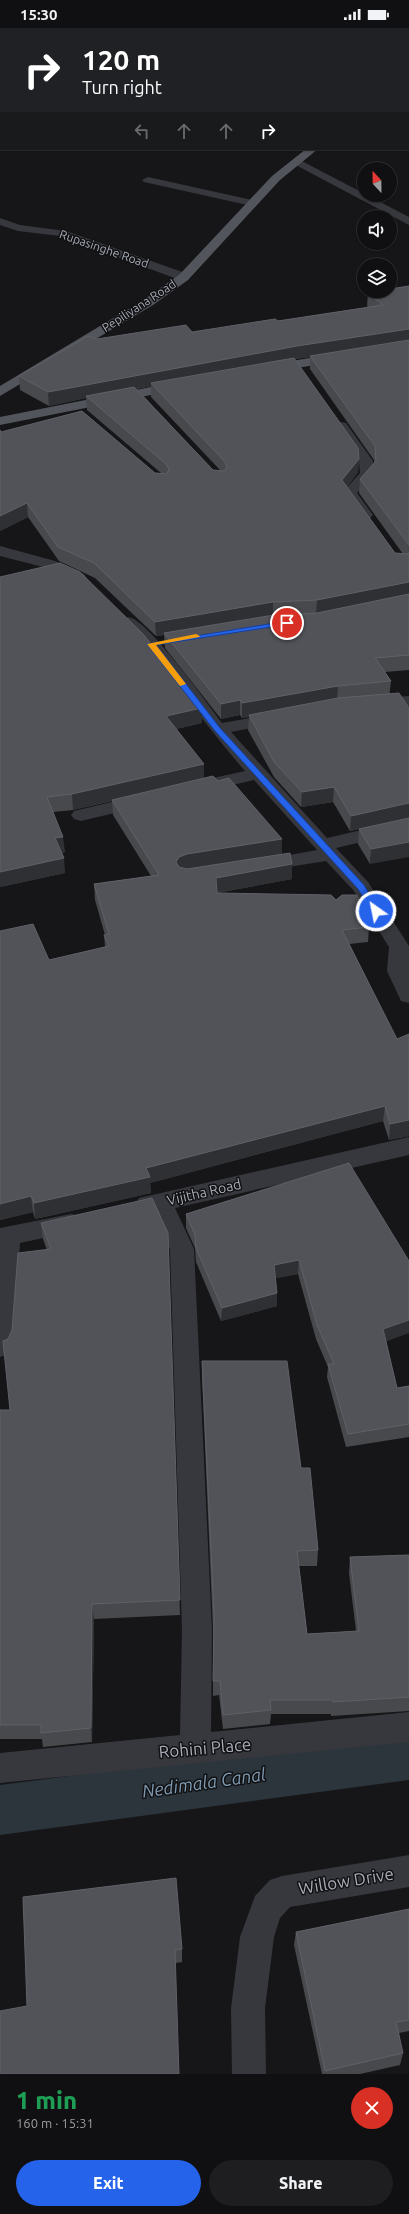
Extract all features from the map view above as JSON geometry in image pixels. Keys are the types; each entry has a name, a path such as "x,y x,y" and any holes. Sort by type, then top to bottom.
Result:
{"main road":[{"name":"Pepiliyana Road","path":"0,392 149,302 184,277 276,178 309,150"},
{"path":"252,372 349,356"},
{"path":"0,421 191,383"}],"street":[{"path":"296,161 409,222"},
{"path":"148,180 252,203"},
{"name":"Rupasinghe Road","path":"0,221 18,228 62,233 184,277"},
{"path":"0,235 18,228"},
{"path":"297,364 306,376"},
{"path":"138,393 149,404"},
{"path":"72,406 84,416"},
{"path":"334,415 366,461 367,474 348,493 374,529"},
{"path":"0,551 49,564 88,582 93,587"},
{"path":"119,612 159,642 218,729 361,887 400,947 403,972 409,996"},
{"path":"359,705 409,701"},
{"path":"218,729 297,714"},
{"path":"182,791 259,773"},
{"path":"81,815 158,797"},
{"path":"248,868 327,849 409,825"},
{"name":"Vijitha Road","path":"130,1209 409,1146"},
{"path":"160,1202 182,1249 197,1630 195,1748"},
{"path":"0,1346 4,1238 92,1218"},
{"name":"Rohini Place","path":"0,1768 195,1748 275,1742 409,1727"},
{"name":"Willow Drive","path":"249,2074 248,2008 257,1937 267,1908 282,1892 409,1871"}],"building":[{"path":"409,286 409,329 297,346 48,392 19,376 88,336 97,339 186,325 192,332 275,319 278,321 383,305 374,298 397,298 397,288"},
{"path":"409,340 409,545 360,479 376,461 375,446 310,356"},
{"path":"294,358 358,448 359,459 342,480 395,553 409,553 409,582 317,600 273,602 155,622 94,563 58,547 27,503 0,516 0,430 1,432 82,411 155,473 166,474 169,470 167,465 86,396 134,387 213,470 224,471 227,467 225,462 151,383"},
{"path":"60,563 80,572 143,634 202,708 166,716 204,764 72,794 47,797 63,837 55,838 64,858 0,872 0,577"},
{"path":"409,594 409,655 375,658 391,681 338,686 242,703 240,700 221,704 164,633 274,615 317,613"},
{"path":"399,693 409,708 409,803 351,816 334,787 302,792 274,762 249,715 338,698"},
{"path":"213,776 218,781 229,778 282,839 187,854 179,857 176,862 179,867 187,869 290,853 292,864 216,878 217,893 331,895 336,900 342,895 357,895 369,927 342,930 397,1039 409,1034 409,1120 390,1124 385,1106 146,1168 150,1177 34,1203 31,1196 0,1204 0,931 33,924 49,960 109,946 104,935 109,934 94,884 159,875 112,800"},
{"path":"409,818 409,842 371,849 359,829"},
{"path":"349,1163 409,1261 409,1320 383,1329 397,1388 409,1386 409,1424 348,1434 328,1364 334,1364 317,1325 299,1260 274,1265 277,1293 222,1308 196,1248 195,1235 186,1214"},
{"path":"152,1198 168,1233 180,1600 92,1604 91,1728 41,1733 41,1725 0,1725 0,1410 10,1410 3,1341 8,1339 12,1330 18,1253 51,1249 41,1223"},
{"path":"202,1361 287,1361 301,1468 310,1468 318,1550 297,1551 307,1634 359,1631 350,1557 409,1555 409,1697 333,1702 333,1700 270,1700 271,1710 223,1715 220,1681 213,1681 214,1615"},
{"path":"176,1878 182,1949 175,1950 179,2074 0,2074 0,2011 27,2006 23,1897"},
{"path":"409,1909 409,2020 396,2022 403,2053 325,2071 296,1932"}],"waterway":[{"name":"Nedimala Canal","path":"0,1810 409,1756"}],"slow traffic":[{"path":"183,684 151,644 196,636"}],"route":[{"path":"287,623 273,623 151,644 218,729 361,887 376,911"}]}
